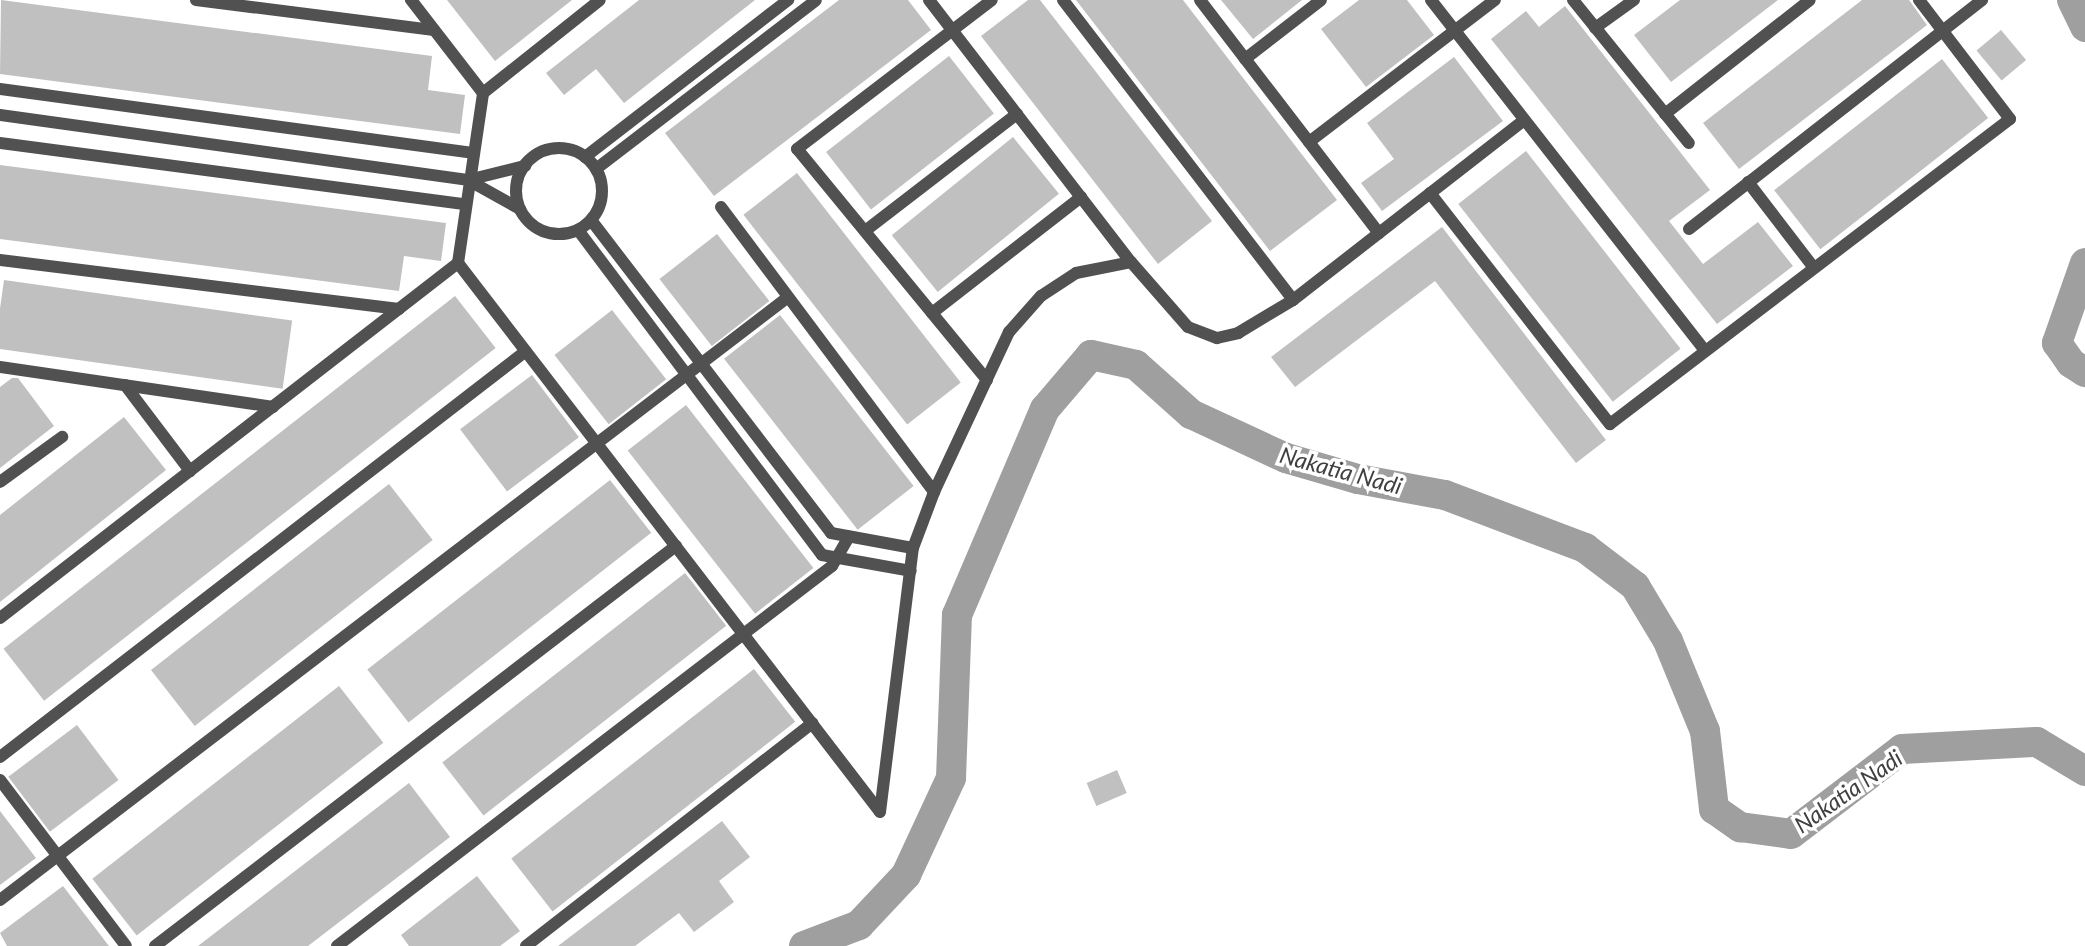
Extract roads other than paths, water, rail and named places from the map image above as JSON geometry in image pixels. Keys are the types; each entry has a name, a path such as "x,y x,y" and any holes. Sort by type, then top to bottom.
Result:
{"street":[{"path":"196,0 434,30"},
{"path":"411,0 483,93"},
{"path":"0,618 458,263 468,180 483,93 600,0"},
{"path":"585,157 788,0"},
{"path":"596,169 816,0"},
{"path":"929,0 1131,262 1188,327 1217,338 1238,333 1293,300 1524,120"},
{"path":"987,380 797,149 992,0"},
{"path":"1063,0 1293,300"},
{"path":"1200,0 1379,233"},
{"path":"1245,59 1321,0"},
{"path":"1431,0 1705,351"},
{"path":"1309,142 1496,0"},
{"path":"1573,0 1689,143"},
{"path":"1595,28 1634,0"},
{"path":"1665,114 1810,0"},
{"path":"1430,193 1609,424 2010,119 1919,0"},
{"path":"1689,229 1982,0"},
{"path":"0,89 473,153"},
{"path":"865,231 1017,114"},
{"path":"0,115 468,180 520,209 544,232 578,230 591,220 602,189 596,169 585,157 557,148 541,152 525,166 468,180"},
{"path":"0,143 466,204"},
{"path":"520,209 516,193 525,166"},
{"path":"1748,182 1814,268"},
{"path":"932,313 1081,197"},
{"path":"721,207 934,492"},
{"path":"591,220 831,533 913,548"},
{"path":"578,230 822,555 911,571"},
{"path":"0,260 399,309"},
{"path":"458,263 880,812 913,548 934,492 1009,332 1041,296 1076,273 1131,262"},
{"path":"0,900 599,446 788,297"},
{"path":"0,757 526,351"},
{"path":"0,367 273,407"},
{"path":"125,385 190,471"},
{"path":"0,482 62,437"},
{"path":"337,946 744,634 838,558 849,536"},
{"path":"155,946 676,546"},
{"path":"526,946 812,723"},
{"path":"0,780 126,946"}],"waterway":[{"name":"Nakatia Nadi","path":"2072,0 2085,27"},
{"name":"Nakatia Nadi","path":"2085,263 2057,343 2071,363 2085,372"},
{"name":"Nakatia Nadi","path":"804,946 859,925 906,875 951,778 957,615 1045,409 1091,355 1136,365 1191,414 1286,458 1358,479 1445,495 1585,548 1635,586 1668,641 1705,731 1714,809 1740,827 1791,834 1902,749 2037,742 2085,771"}]}
